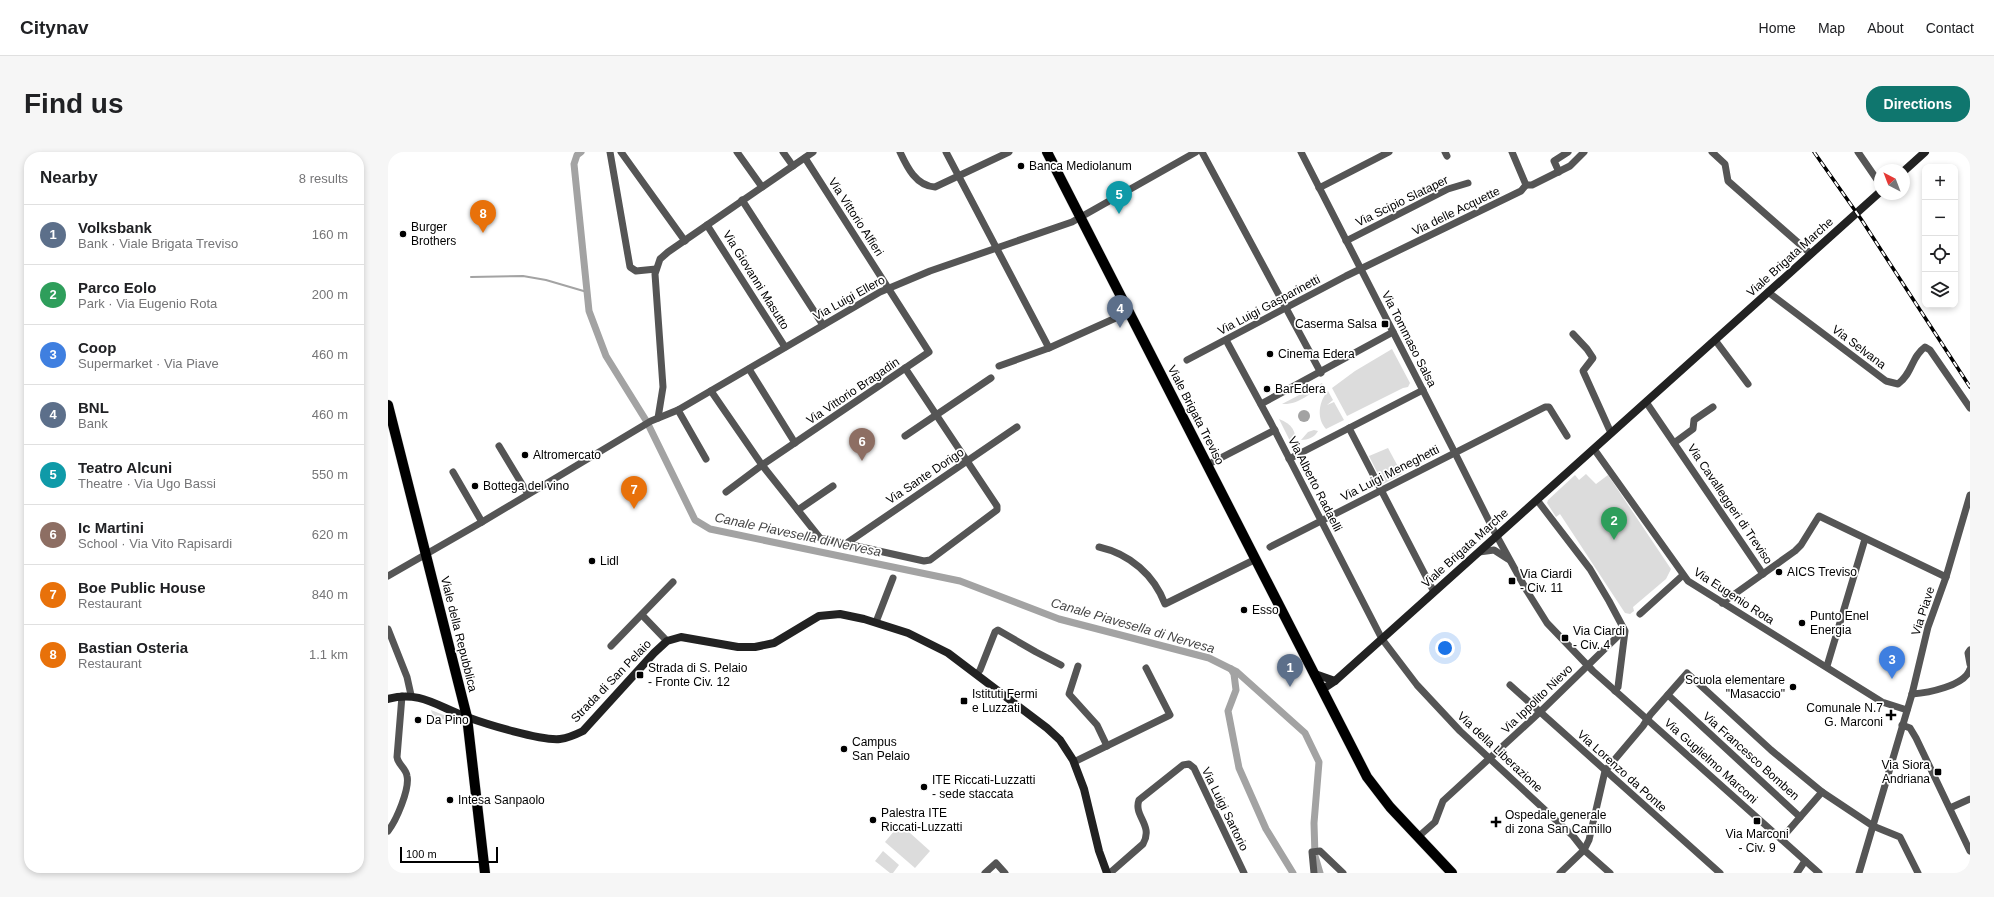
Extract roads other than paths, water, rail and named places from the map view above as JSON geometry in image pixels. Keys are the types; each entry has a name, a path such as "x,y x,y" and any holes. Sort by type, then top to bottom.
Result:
{"main road":[{"name":"Viale Brigata Treviso","path":"1048,152 1373,787 1452,873"},
{"name":"Viale della Repubblica","path":"388,406 467,717 485,873"}],"street":[{"path":"610,152 630,267 636,271 656,268"},
{"path":"621,152 685,240"},
{"path":"737,152 762,187"},
{"path":"782,152 793,166"},
{"path":"654,419 663,387 655,282 656,268 664,255 813,152"},
{"path":"900,152 913,175 927,185 935,187 1009,152"},
{"path":"946,152 1049,348"},
{"name":"Via Luigi Ellero","path":"388,576 482,522 641,426 654,419 678,410 889,288 930,271 1081,218 1196,152"},
{"path":"1202,152 1287,307 1321,373"},
{"path":"1319,188 1389,152"},
{"path":"1512,152 1526,185"},
{"path":"1559,172 1554,161 1568,152"},
{"name":"Via delle Acquette","path":"1361,269 1521,191 1526,185 1532,186 1559,172 1570,166 1584,152"},
{"path":"1712,152 1725,164 1728,181 1810,254"},
{"path":"1858,152 1874,175"},
{"path":"1910,165 1924,152"},
{"name":"Via Tommaso Salsa","path":"1303,153 1319,188 1509,560"},
{"name":"Via Vittorio Alfieri","path":"805,158 889,288"},
{"name":"Via Scipio Slataper","path":"1346,241 1448,189 1468,183"},
{"name":"Viale Brigata Marche","path":"1323,689 1336,681 1874,197"},
{"path":"742,200 823,325"},
{"name":"Via Giovanni Masutto","path":"707,225 785,347"},
{"name":"Via Luigi Gasparinetti","path":"1187,360 1361,269"},
{"name":"Via Vittorio Bragadin","path":"726,492 795,442 930,352 889,288"},
{"name":"Via Selvana","path":"1768,292 1886,381 1898,384 1906,378 1919,351 1925,347 1930,350 1970,408"},
{"path":"999,366 1049,348 1129,312"},
{"path":"1261,404 1321,373 1334,364 1393,332"},
{"path":"1572,334 1587,349 1593,358 1583,371 1611,433"},
{"name":"Via Alberto Radaelli","path":"1226,340 1275,430 1382,639"},
{"path":"1715,340 1748,384"},
{"path":"711,391 762,465 820,538 924,561 930,560 997,510 997,506 906,368"},
{"path":"749,369 795,442"},
{"path":"905,436 992,378"},
{"path":"1289,459 1423,390"},
{"name":"Via Cavalleggeri di Treviso","path":"1646,402 1763,574 1798,549 1819,516 1946,577"},
{"name":"Via Luigi Meneghetti","path":"1270,547 1547,406 1567,436"},
{"name":"Via Cavalleggeri di Treviso","path":"1674,443 1693,429 1694,420 1713,407"},
{"path":"678,410 706,459"},
{"name":"Via Sante Dorigo","path":"847,543 1017,427"},
{"path":"1349,428 1434,592"},
{"path":"1207,465 1275,430"},
{"path":"499,446 528,494"},
{"name":"Via Eugenio Rota","path":"1594,449 1682,576 1691,584 1827,666 1882,702 1907,710"},
{"path":"453,472 482,522"},
{"path":"798,510 833,486"},
{"name":"Via Piave","path":"1859,873 1912,694 1928,627 1946,577 1970,496"},
{"path":"1537,500 1590,569 1609,601 1625,633 1621,638 1618,686 1616,691"},
{"path":"1827,666 1865,539"},
{"path":"1099,547 1111,550 1132,560 1159,588 1165,604 1256,559"},
{"path":"1479,552 1494,550 1509,560"},
{"name":"Via Guglielmo Marconi","path":"1509,560 1547,623 1588,666 1819,873"},
{"path":"1722,603 1763,574"},
{"path":"1640,614 1682,576"},
{"path":"876,622 893,578"},
{"path":"611,646 673,582"},
{"path":"642,614 668,641"},
{"name":"Strada di San Pelaio","path":"388,699 411,695 467,717 550,739 569,737 583,730 590,724 654,653 668,641 681,637 738,647 755,647 774,643 811,619 819,616 840,614 876,622 928,642 948,653 1051,731 1065,746 1074,762 1084,789 1106,873"},
{"path":"388,629 407,677 411,695"},
{"path":"977,674 995,632 998,630 1061,665"},
{"name":"Via Ippolito Nievo","path":"1418,837 1435,822 1443,801 1490,759 1588,666 1621,638"},
{"name":"Via della Liberazione","path":"1382,639 1417,685 1460,731 1573,836 1584,850 1610,873"},
{"path":"1970,650 1968,653 1970,664"},
{"path":"1078,666 1069,694 1097,725 1107,746"},
{"path":"1074,762 1170,715 1146,668"},
{"path":"1912,694 1926,693 1957,682 1966,676 1970,669"},
{"path":"1315,674 1326,679 1336,681"},
{"name":"Via Francesco Bomben","path":"1605,771 1643,726 1646,719 1687,674 1771,750 1822,792 1873,826 1900,837 1918,873"},
{"name":"Via Lorenzo da Ponte","path":"1510,685 1720,873"},
{"name":"Via Francesco Bomben","path":"1668,695 1800,817"},
{"path":"388,831 398,814 408,783 407,775 397,762 402,696"},
{"path":"1902,725 1914,734 1970,851"},
{"name":"Via Luigi Sartorio","path":"1110,873 1143,844 1146,839 1148,833 1137,805 1139,800 1183,765 1189,764 1194,768 1244,873"},
{"path":"1560,873 1584,850 1589,840 1605,771"},
{"name":"Via Francesco Bomben","path":"1781,839 1822,792"},
{"path":"1950,808 1970,799"},
{"path":"1314,873 1317,851 1343,873"},
{"path":"1797,873 1805,860"},
{"path":"984,873 996,863 1005,873"}],"waterway":[{"name":"Canale Piavesella di Nervesa","path":"581,152 577,155 574,164 589,311 606,356 647,422 695,520 710,529 960,581 1059,619 1209,658 1237,672 1305,733 1319,762 1314,823 1315,856 1320,873"},
{"path":"471,277 523,276 546,280 587,292"},
{"name":"Canale Piavesella di Nervesa","path":"1231,669 1234,674 1236,690 1228,711 1239,768 1266,829 1293,873"}],"railway":[{"path":"1814,152 1861,219 1970,387"}],"place":[{"name":"Banca Mediolanum","path":"1021,166"},
{"name":"Teatro Alcuni","path":"1119,214"},
{"name":"Bastian Osteria","path":"483,233"},
{"name":"Burger Brothers","path":"403,234"},
{"name":"Caserma Salsa","path":"1385,324"},
{"name":"BNL","path":"1120,328"},
{"name":"Cinema Edera","path":"1270,354"},
{"name":"BarEdera","path":"1267,389"},
{"name":"Altromercato","path":"525,455"},
{"name":"Ic Martini","path":"862,461"},
{"name":"Bottega del vino","path":"475,486"},
{"name":"Boe Public House","path":"634,509"},
{"name":"Parco Eolo","path":"1614,540"},
{"name":"Lidl","path":"592,561"},
{"name":"AICS Treviso","path":"1779,572"},
{"name":"Via Ciardi - Civ. 11","path":"1512,581"},
{"name":"Esso","path":"1244,610"},
{"name":"Punto Enel Energia","path":"1802,623"},
{"name":"Via Ciardi - Civ. 4","path":"1565,638"},
{"name":"Strada di S. Pelaio - Fronte Civ. 12","path":"640,675"},
{"name":"Coop","path":"1892,679"},
{"name":"Volksbank","path":"1290,687"},
{"name":"Scuola elementare \"Masaccio\"","path":"1793,687"},
{"name":"Istituti Fermi e Luzzati","path":"964,701"},
{"name":"Comunale N.7 G. Marconi","path":"1891,715"},
{"name":"Da Pino","path":"418,720"},
{"name":"Campus San Pelaio","path":"844,749"},
{"name":"Via Siora Andriana","path":"1938,772"},
{"name":"ITE Riccati-Luzzatti - sede staccata","path":"924,787"},
{"name":"Intesa Sanpaolo","path":"450,800"},
{"name":"Palestra ITE Riccati-Luzzatti","path":"873,820"},
{"name":"Via Marconi - Civ. 9","path":"1757,821"},
{"name":"Ospedale generale di zona San Camillo","path":"1496,822"}]}
